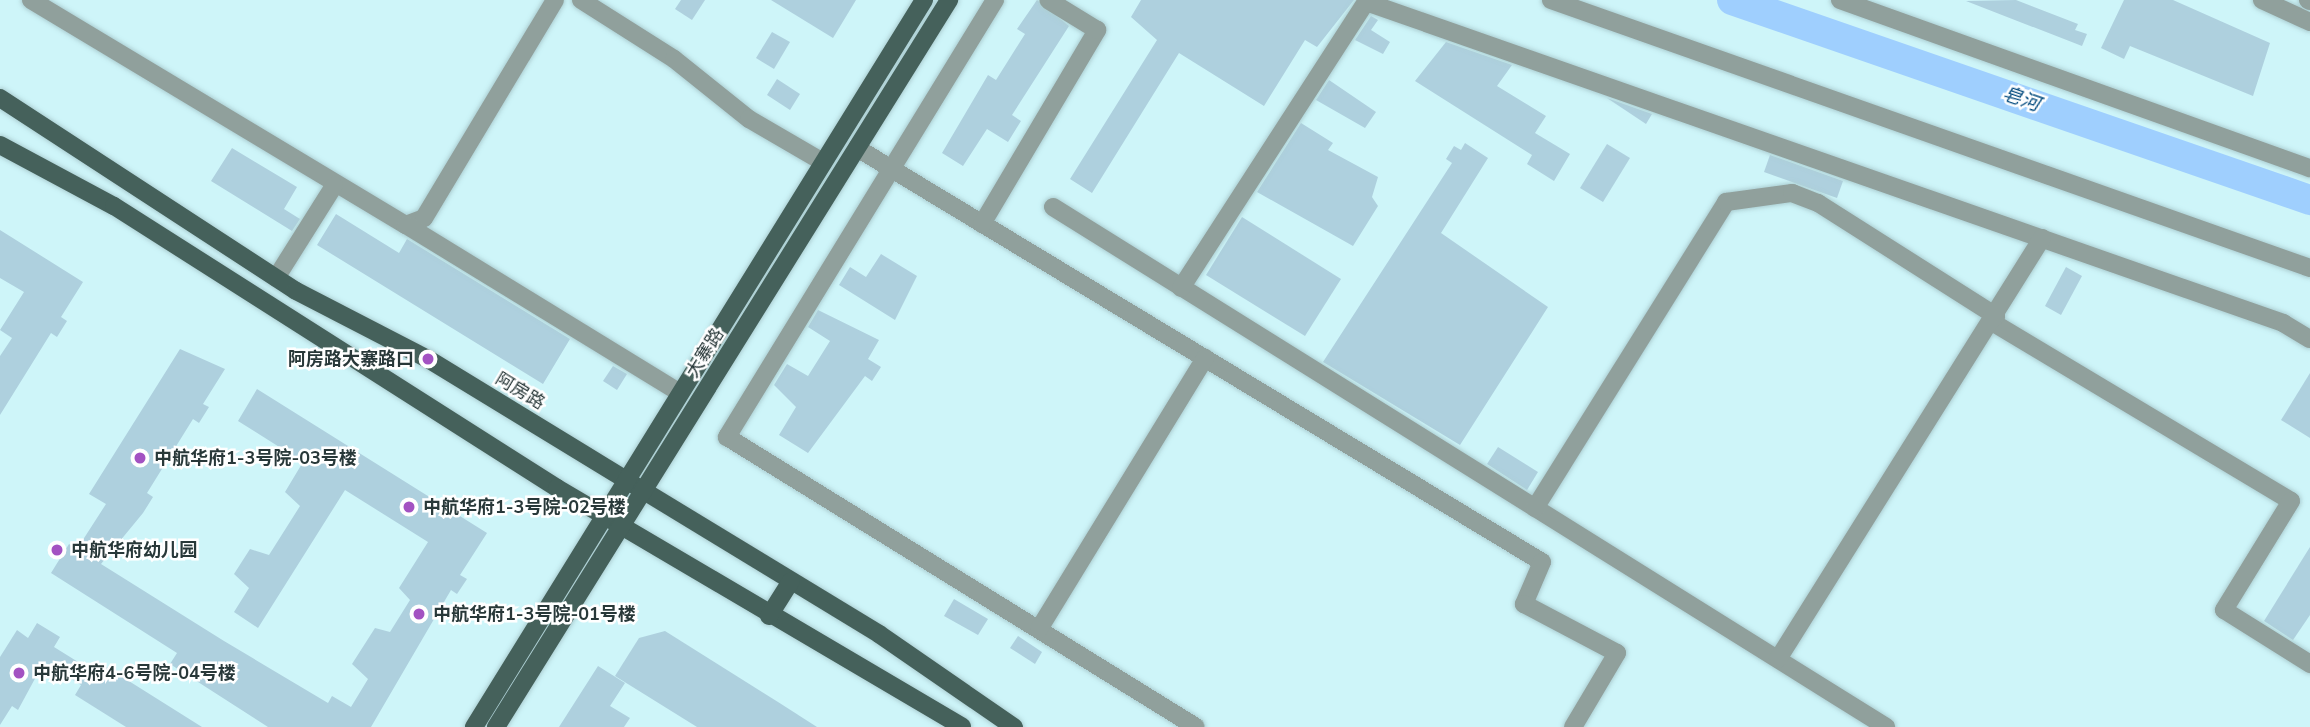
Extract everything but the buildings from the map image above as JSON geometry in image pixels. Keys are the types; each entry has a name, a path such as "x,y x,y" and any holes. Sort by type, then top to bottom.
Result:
{"main road":[{"name":"大寨路","path":"474,727 924,0"},
{"name":"大寨路","path":"496,727 949,0"},
{"name":"阿房路","path":"0,98 275,278 428,359 791,581 1014,727"},
{"path":"0,145 279,306 363,368 769,616 962,727"},
{"path":"769,616 791,581"}],"street":[{"path":"31,0 334,186 406,225 680,393"},
{"path":"406,225 424,218 555,0"},
{"path":"581,0 674,59 749,119 824,162"},
{"path":"995,0 727,437 1196,727"},
{"path":"982,224 1097,30 1048,0"},
{"path":"1550,0 2310,268"},
{"path":"1840,0 2310,168"},
{"path":"2262,0 2310,22"},
{"path":"1181,288 1366,2 2283,323 2310,339"},
{"path":"857,148 1542,562 1524,604 1617,653 1573,727"},
{"path":"275,278 334,186"},
{"path":"1535,508 1726,202 1791,193 1818,203 1994,319 2291,501 2224,610 2310,664"},
{"path":"1053,208 1886,727"},
{"path":"1778,660 1994,319 2042,238"},
{"path":"1039,629 1205,358"}],"waterway":[{"name":"皂河","path":"1732,0 2310,200"}],"place":[{"name":"阿房路大寨路口","path":"428,359"},
{"name":"中航华府1-3号院-03号楼","path":"140,458"},
{"name":"中航华府1-3号院-02号楼","path":"409,507"},
{"name":"中航华府幼儿园","path":"57,550"},
{"name":"中航华府1-3号院-01号楼","path":"419,614"},
{"name":"中航华府4-6号院-04号楼","path":"19,673"}]}
